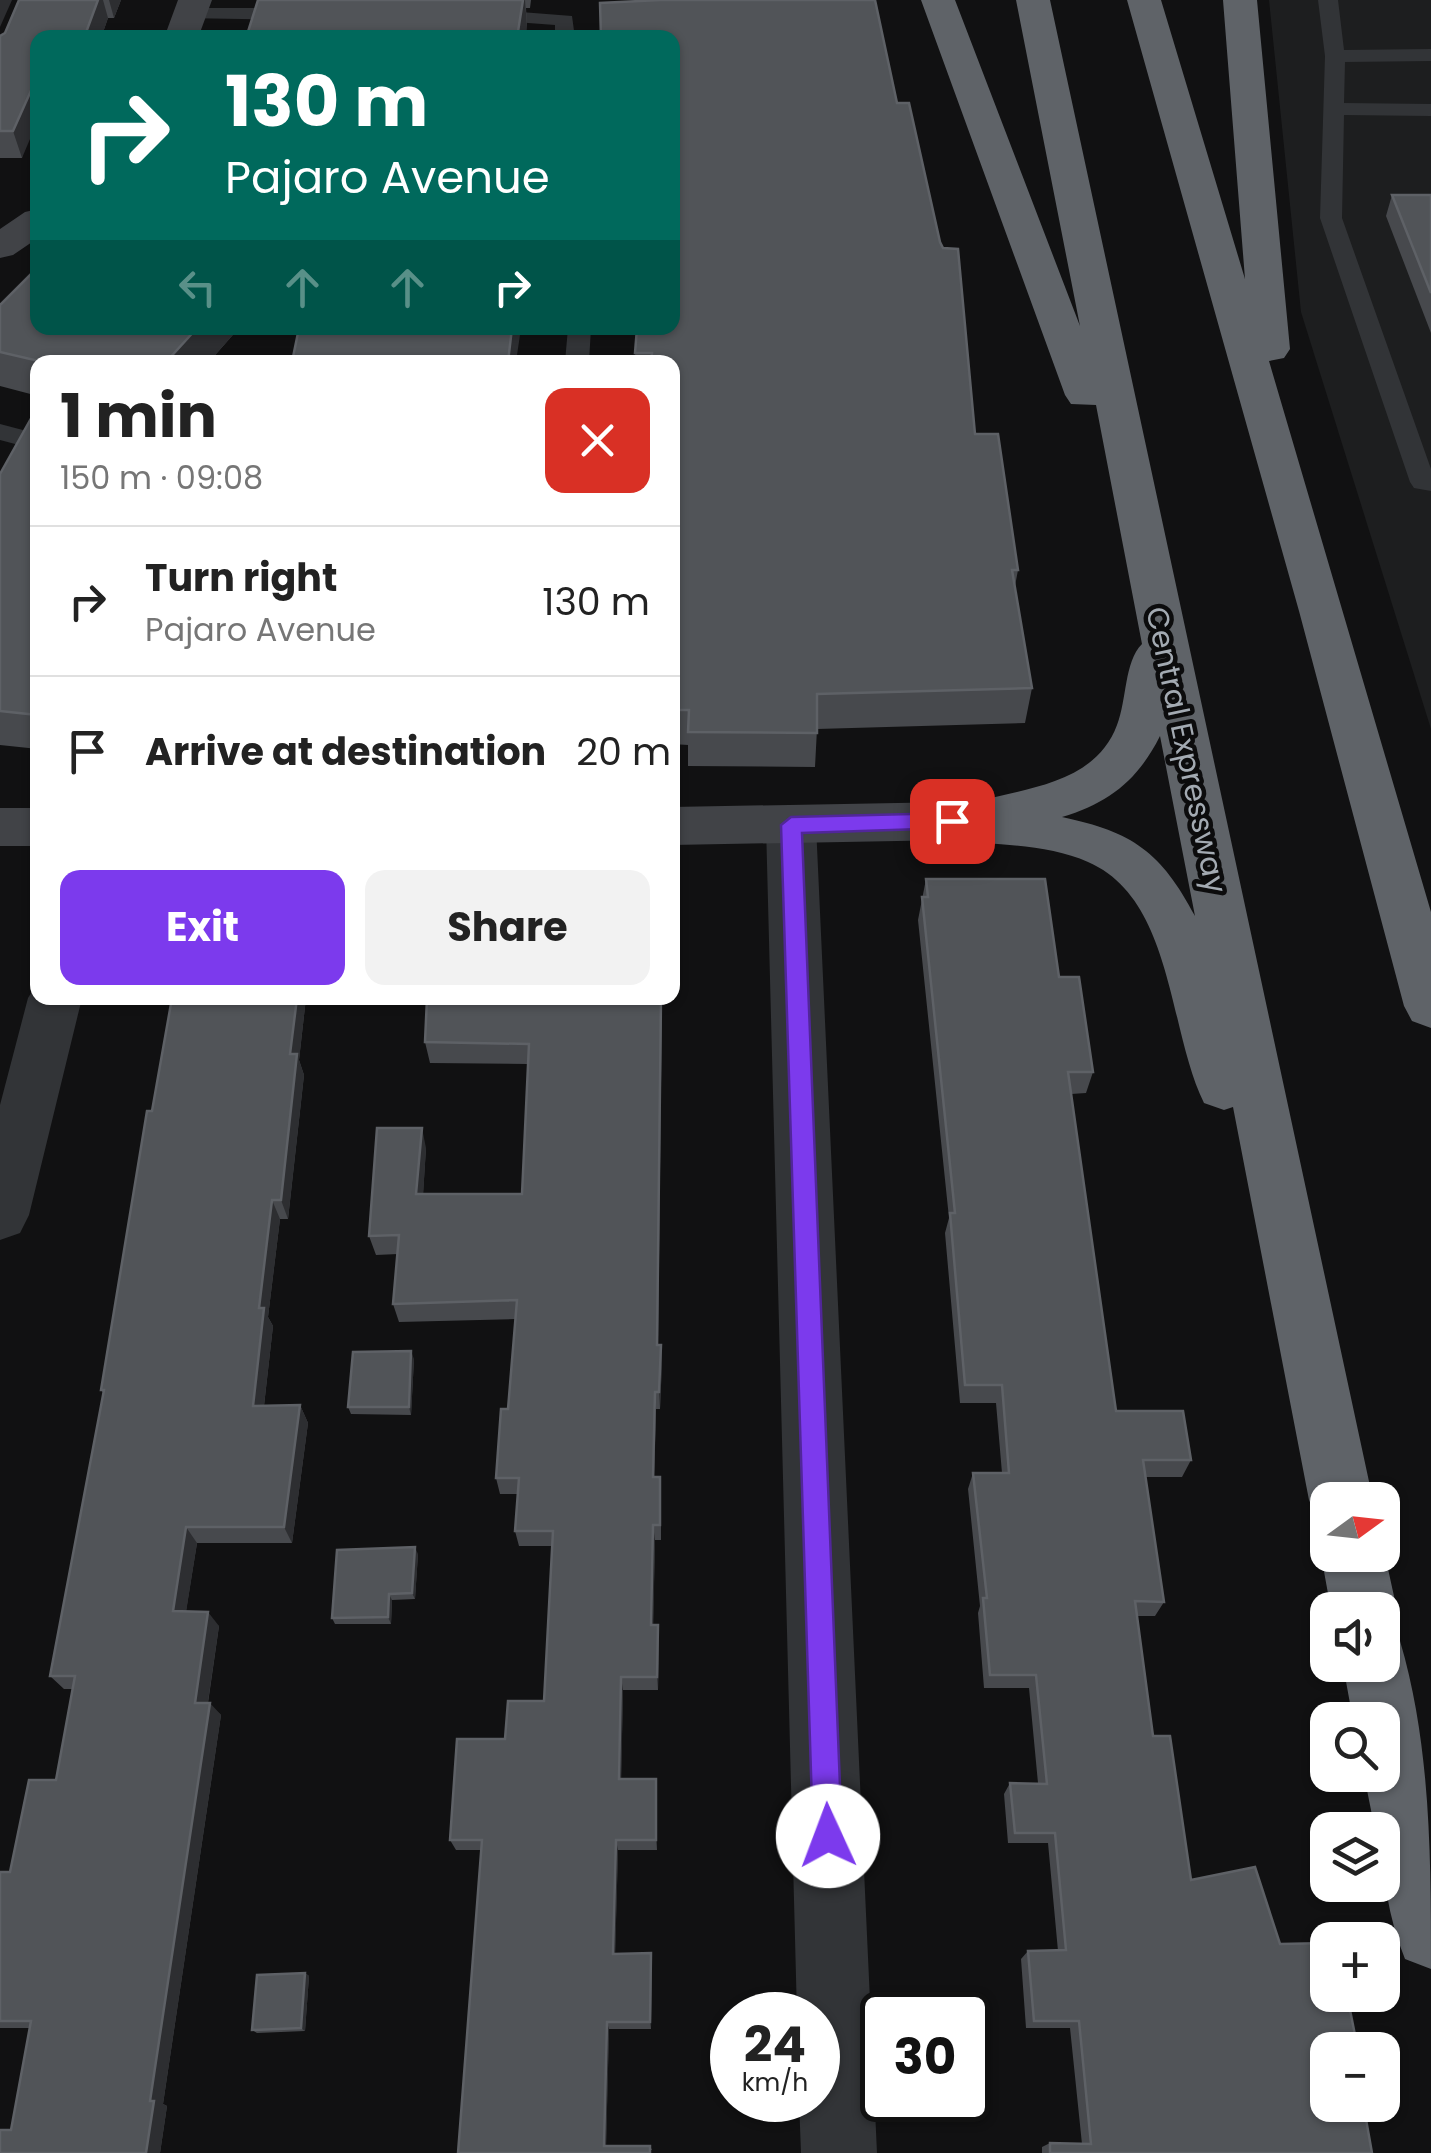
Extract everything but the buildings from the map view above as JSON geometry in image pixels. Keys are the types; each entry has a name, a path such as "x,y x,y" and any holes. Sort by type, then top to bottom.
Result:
{"highway":[{"path":"938,0 1143,546"},
{"name":"Central Expressway","path":"1033,0 1338,1482"},
{"path":"1144,0 1322,611 1431,1006"},
{"path":"1240,0 1270,351 1300,468 1322,611"},
{"path":"952,821 1018,811 1066,797 1098,784 1110,773 1140,736 1152,700 1160,620"},
{"path":"952,821 1108,848 1142,872 1162,898 1176,930 1327,1431"},
{"path":"1379,1682 1431,1934"}],"street":[{"path":"0,247 30,226"},
{"path":"680,826 952,821"},
{"path":"791,825 839,2153"},
{"path":"0,827 30,827"},
{"path":"0,1215 53,1005"}],"lane":[{"path":"465,14 565,28 578,0"},
{"path":"1328,0 1335,56 1331,218 1423,482 1431,483"},
{"path":"188,17 328,14"},
{"path":"1335,56 1431,56"},
{"path":"1334,109 1431,110"},
{"path":"0,432 30,440"}],"shaded area":[{"path":"1269,0 1431,0 1431,729 1301,312"}],"route":[{"path":"828,1836 791,825 952,821"}]}
